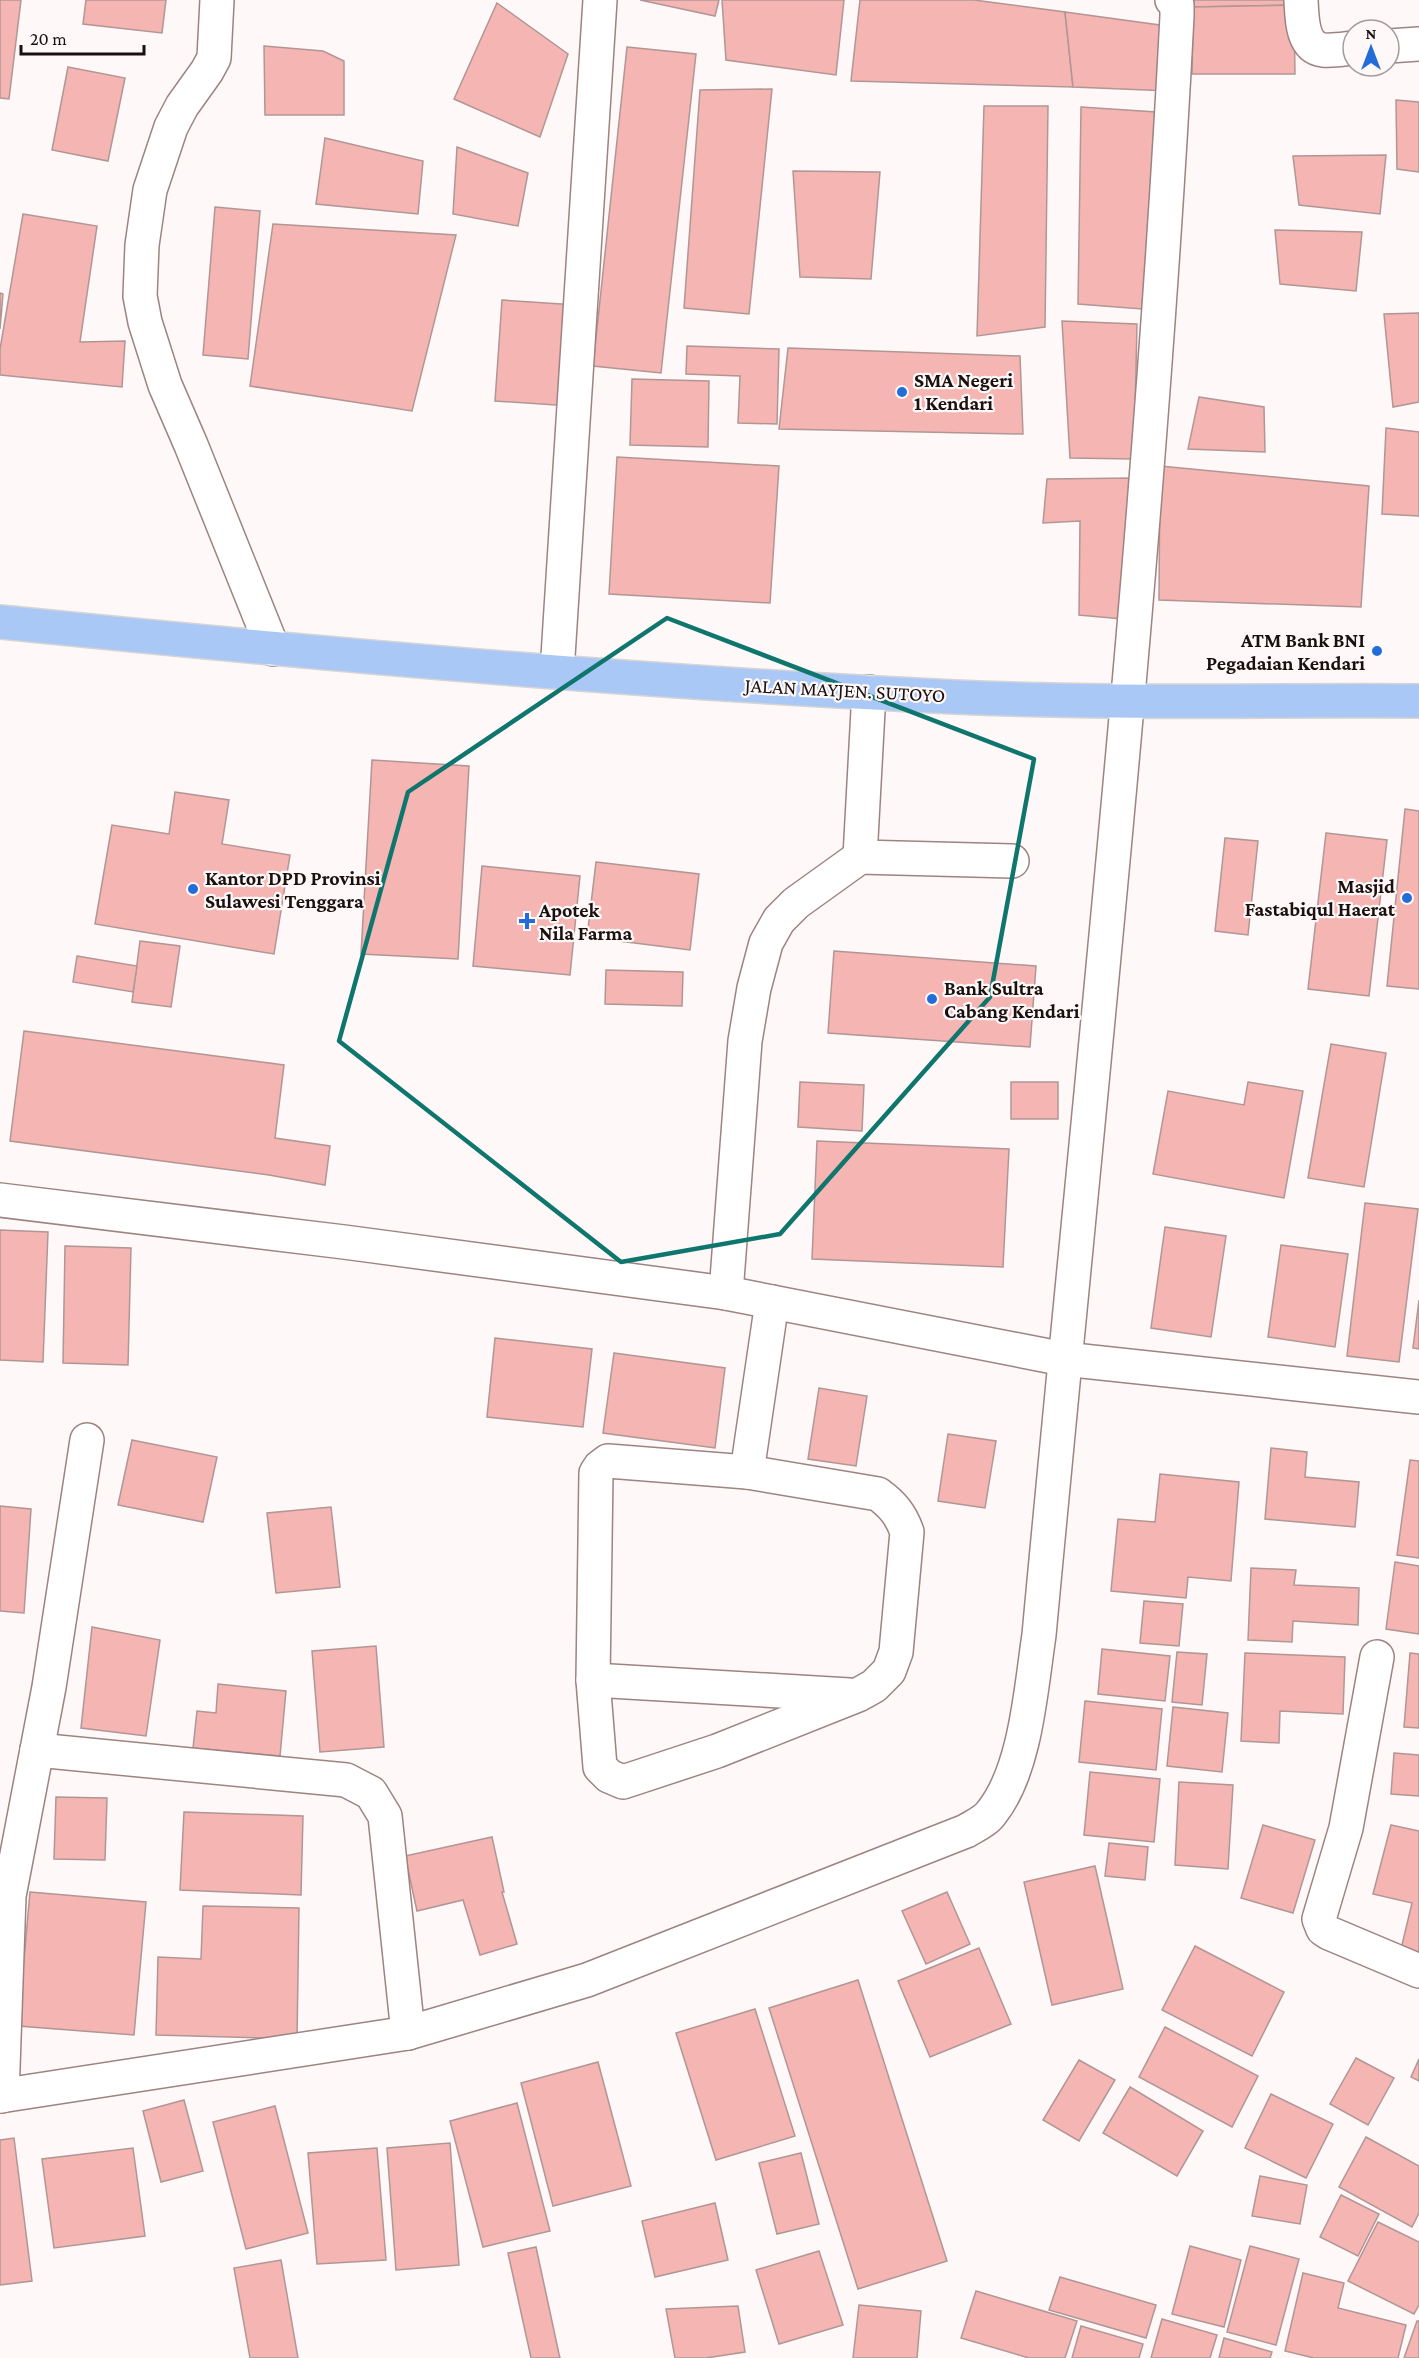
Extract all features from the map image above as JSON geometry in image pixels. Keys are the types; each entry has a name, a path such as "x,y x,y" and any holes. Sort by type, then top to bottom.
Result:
{"highway":[{"name":"JALAN MAYJEN. SUTOYO","path":"0,622 273,649 557,672 869,692 1128,702 1419,701"}],"street":[{"path":"217,0 214,58 182,106 171,128 150,190 142,245 140,296 145,322 165,385 273,649"},
{"path":"557,672 600,0"},
{"path":"87,1440 37,1750 9,1896 1,2096 408,2033 587,1980 966,1831 985,1820 992,1812 1014,1768 1024,1734 1039,1635 1128,702 1172,118 1177,5 1172,0"},
{"path":"1301,0 1304,31 1312,45 1322,50 1341,49"},
{"path":"1401,45 1419,44"},
{"path":"860,857 869,692"},
{"path":"726,1293 744,1041 754,987 766,944 779,920 796,903 860,857 1012,861"},
{"path":"0,1200 401,1249 726,1293 1064,1359 1419,1397"},
{"path":"747,1472 772,1302"},
{"path":"608,1461 747,1472 878,1494 892,1504 902,1518 906,1532 896,1652 889,1671 874,1686 858,1695 717,1751 623,1782 609,1776 600,1767 593,1680 596,1473 608,1461"},
{"path":"1377,1657 1346,1828 1319,1919 1323,1929 1329,1933 1419,1971"},
{"path":"593,1680 858,1695"},
{"path":"37,1750 346,1780 371,1793 385,1816 408,2033"}],"highlighted area":[{"path":"667,618 1034,759 990,997 780,1234 621,1262 339,1041 408,792"}],"building":[{"path":"0,0 21,0 9,99 0,98"},
{"path":"86,0 166,0 162,33 83,24"},
{"path":"640,0 719,0 715,16"},
{"path":"722,0 844,0 836,75 726,60"},
{"path":"860,0 974,0 1065,12 1073,87 851,81"},
{"path":"1194,0 1294,0 1294,5 1193,7"},
{"path":"497,3 568,54 540,137 454,99"},
{"path":"1294,5 1295,74 1192,74 1193,7"},
{"path":"1065,12 1167,26 1170,91 1073,87"},
{"path":"264,46 323,51 344,61 344,115 265,115"},
{"path":"627,47 696,54 661,373 593,366"},
{"path":"68,67 125,78 108,161 52,150"},
{"path":"772,89 749,314 684,308 700,90"},
{"path":"1396,100 1419,102 1419,172 1397,169"},
{"path":"984,106 1048,106 1045,327 977,336"},
{"path":"1081,107 1156,112 1142,309 1078,304"},
{"path":"325,138 423,161 418,214 316,204"},
{"path":"457,147 528,173 518,226 453,214"},
{"path":"1386,155 1380,214 1299,205 1293,156"},
{"path":"793,171 880,172 871,279 800,277"},
{"path":"215,207 260,211 248,359 203,355"},
{"path":"23,214 97,226 80,342 125,341 122,387 0,375 0,349"},
{"path":"273,224 456,235 412,411 250,386"},
{"path":"1275,230 1362,232 1356,291 1280,284"},
{"path":"0,293 3,294 0,329"},
{"path":"502,300 591,306 585,407 495,401"},
{"path":"1419,313 1419,402 1393,407 1384,314"},
{"path":"1062,321 1137,324 1134,459 1070,458"},
{"path":"687,346 779,349 777,424 738,423 740,376 686,374"},
{"name":"SMA Negeri 1 Kendari","path":"788,348 1020,356 1023,434 779,429"},
{"path":"632,379 709,381 708,447 630,445"},
{"path":"1199,397 1264,407 1265,452 1188,449"},
{"path":"1386,428 1419,432 1419,516 1382,514"},
{"path":"617,457 779,466 770,603 609,594"},
{"path":"1160,466 1369,486 1361,607 1159,600"},
{"path":"1133,478 1122,619 1079,615 1080,521 1043,523 1047,479"},
{"path":"372,760 469,766 458,959 361,954"},
{"name":"Kantor DPD Provinsi Sulawesi Tenggara","path":"175,792 229,800 222,844 290,855 274,954 95,924 112,825 169,834"},
{"name":"Masjid Fastabiqul Haerat","path":"1405,809 1419,811 1419,989 1387,986"},
{"path":"1326,833 1387,840 1369,996 1308,989"},
{"path":"1225,838 1258,841 1248,935 1215,931"},
{"path":"596,862 699,874 690,950 587,937"},
{"name":"Apotek Nila Farma","path":"482,866 580,876 570,975 473,966"},
{"path":"140,941 180,946 171,1007 132,1002"},
{"name":"Bank Sultra Cabang Kendari","path":"834,951 1036,966 1030,1047 828,1033"},
{"path":"77,956 137,966 133,992 73,982"},
{"path":"606,970 683,972 682,1006 605,1004"},
{"path":"24,1031 284,1065 275,1138 330,1146 325,1185 269,1175 10,1141"},
{"path":"1331,1044 1386,1053 1364,1187 1308,1178"},
{"path":"800,1082 864,1085 862,1131 798,1127"},
{"path":"1011,1082 1058,1082 1058,1119 1011,1119"},
{"path":"1248,1082 1303,1091 1284,1198 1153,1174 1168,1091 1244,1105"},
{"path":"817,1141 1009,1149 1003,1267 812,1259"},
{"path":"1365,1203 1418,1209 1399,1362 1347,1356"},
{"path":"1165,1227 1226,1236 1211,1337 1151,1328"},
{"path":"0,1230 48,1232 43,1362 0,1360"},
{"path":"1281,1245 1348,1254 1335,1347 1268,1337"},
{"path":"65,1246 131,1248 128,1365 63,1363"},
{"path":"1419,1300 1419,1349 1413,1348"},
{"path":"495,1338 592,1349 583,1427 487,1417"},
{"path":"614,1353 725,1368 715,1448 603,1433"},
{"path":"819,1388 867,1396 856,1466 808,1459"},
{"path":"948,1434 996,1441 985,1508 938,1501"},
{"path":"132,1440 217,1457 203,1522 118,1505"},
{"path":"1271,1448 1307,1452 1305,1477 1359,1482 1355,1527 1265,1519"},
{"path":"1410,1460 1419,1461 1419,1558 1397,1555"},
{"path":"1160,1474 1239,1482 1231,1581 1188,1577 1186,1598 1111,1591 1118,1519 1155,1522"},
{"path":"0,1506 31,1509 24,1613 0,1611"},
{"path":"331,1507 340,1587 276,1593 267,1513"},
{"path":"1395,1562 1419,1566 1419,1634 1386,1629"},
{"path":"1251,1568 1296,1570 1294,1585 1359,1588 1358,1625 1293,1621 1292,1642 1248,1640"},
{"path":"1144,1601 1183,1604 1179,1646 1140,1643"},
{"path":"92,1627 160,1640 146,1736 81,1728"},
{"path":"376,1646 384,1747 320,1752 312,1651"},
{"path":"1102,1649 1170,1656 1165,1701 1098,1694"},
{"path":"1177,1652 1207,1654 1202,1705 1172,1702"},
{"path":"1245,1653 1345,1657 1343,1714 1280,1711 1279,1743 1241,1741"},
{"path":"1410,1653 1419,1654 1419,1728 1404,1727"},
{"path":"218,1684 286,1691 280,1756 193,1748 197,1711 216,1713"},
{"path":"1085,1701 1162,1709 1156,1770 1079,1762"},
{"path":"1173,1707 1228,1713 1222,1772 1167,1766"},
{"path":"1394,1753 1419,1755 1419,1796 1391,1794"},
{"path":"1090,1772 1160,1779 1154,1842 1084,1835"},
{"path":"1179,1782 1233,1785 1228,1869 1175,1865"},
{"path":"56,1797 107,1798 105,1860 54,1859"},
{"path":"184,1812 303,1816 301,1895 180,1890"},
{"path":"1263,1825 1315,1840 1293,1913 1241,1898"},
{"path":"1391,1825 1419,1831 1419,1953 1401,1949 1412,1903 1373,1894"},
{"path":"492,1837 504,1892 502,1892 517,1944 480,1955 463,1900 417,1911 405,1856"},
{"path":"1109,1843 1148,1847 1145,1880 1105,1876"},
{"path":"1095,1866 1123,1989 1052,2005 1024,1882"},
{"path":"30,1892 146,1902 134,2035 18,2026"},
{"path":"947,1892 970,1944 926,1964 902,1911"},
{"path":"203,1906 299,1908 297,2039 156,2035 158,1957 201,1959"},
{"path":"1195,1946 1284,1992 1252,2056 1162,2010"},
{"path":"979,1948 1011,2024 930,2057 898,1981"},
{"path":"858,1980 947,2261 858,2289 769,2008"},
{"path":"755,2009 795,2136 716,2160 676,2033"},
{"path":"1165,2027 1258,2076 1232,2127 1139,2077"},
{"path":"1356,2058 1394,2078 1368,2125 1330,2104"},
{"path":"1419,2059 1419,2081 1411,2077"},
{"path":"1079,2060 1115,2080 1079,2141 1043,2120"},
{"path":"598,2062 631,2186 553,2206 521,2083"},
{"path":"1130,2087 1203,2131 1177,2176 1103,2133"},
{"path":"1271,2094 1333,2124 1306,2178 1245,2148"},
{"path":"184,2100 203,2171 161,2182 143,2111"},
{"path":"517,2103 550,2231 483,2247 450,2121"},
{"path":"275,2106 308,2233 246,2249 213,2122"},
{"path":"1366,2137 1419,2166 1419,2213 1412,2227 1339,2187"},
{"path":"14,2138 32,2281 0,2285 0,2140"},
{"path":"450,2143 459,2265 396,2270 387,2148"},
{"path":"133,2148 145,2236 54,2248 42,2159"},
{"path":"377,2148 386,2260 317,2264 308,2153"},
{"path":"801,2153 819,2224 777,2234 759,2163"},
{"path":"1260,2176 1307,2185 1300,2224 1252,2216"},
{"path":"1341,2195 1379,2214 1358,2256 1320,2237"},
{"path":"715,2203 728,2260 655,2277 642,2221"},
{"path":"1378,2222 1419,2242 1419,2305 1414,2314 1348,2281"},
{"path":"1190,2246 1241,2260 1224,2327 1172,2314"},
{"path":"1250,2246 1299,2259 1276,2345 1227,2332"},
{"path":"536,2247 560,2358 531,2358 508,2253"},
{"path":"819,2251 843,2325 779,2344 756,2270"},
{"path":"281,2260 298,2358 250,2358 234,2268"},
{"path":"1303,2273 1344,2283 1338,2308 1406,2325 1398,2358 1314,2358 1285,2351"},
{"path":"1060,2277 1156,2305 1146,2338 1049,2310"},
{"path":"976,2291 1077,2321 1065,2358 1029,2358 961,2338"},
{"path":"859,2305 921,2311 917,2358 853,2358"},
{"path":"738,2306 745,2352 706,2358 675,2358 666,2309"},
{"path":"1162,2319 1217,2335 1210,2358 1151,2358"},
{"path":"1417,2321 1419,2321 1419,2358 1404,2358"},
{"path":"1081,2326 1143,2344 1139,2358 1072,2358"},
{"path":"1224,2338 1272,2352 1270,2358 1219,2358"}],"place":[{"name":"SMA Negeri 1 Kendari","path":"902,392"},
{"name":"ATM Bank BNI Pegadaian Kendari","path":"1377,651"},
{"name":"Kantor DPD Provinsi Sulawesi Tenggara","path":"193,889"},
{"name":"Masjid Fastabiqul Haerat","path":"1407,898"},
{"name":"Apotek Nila Farma","path":"527,921"},
{"name":"Bank Sultra Cabang Kendari","path":"932,999"}]}
